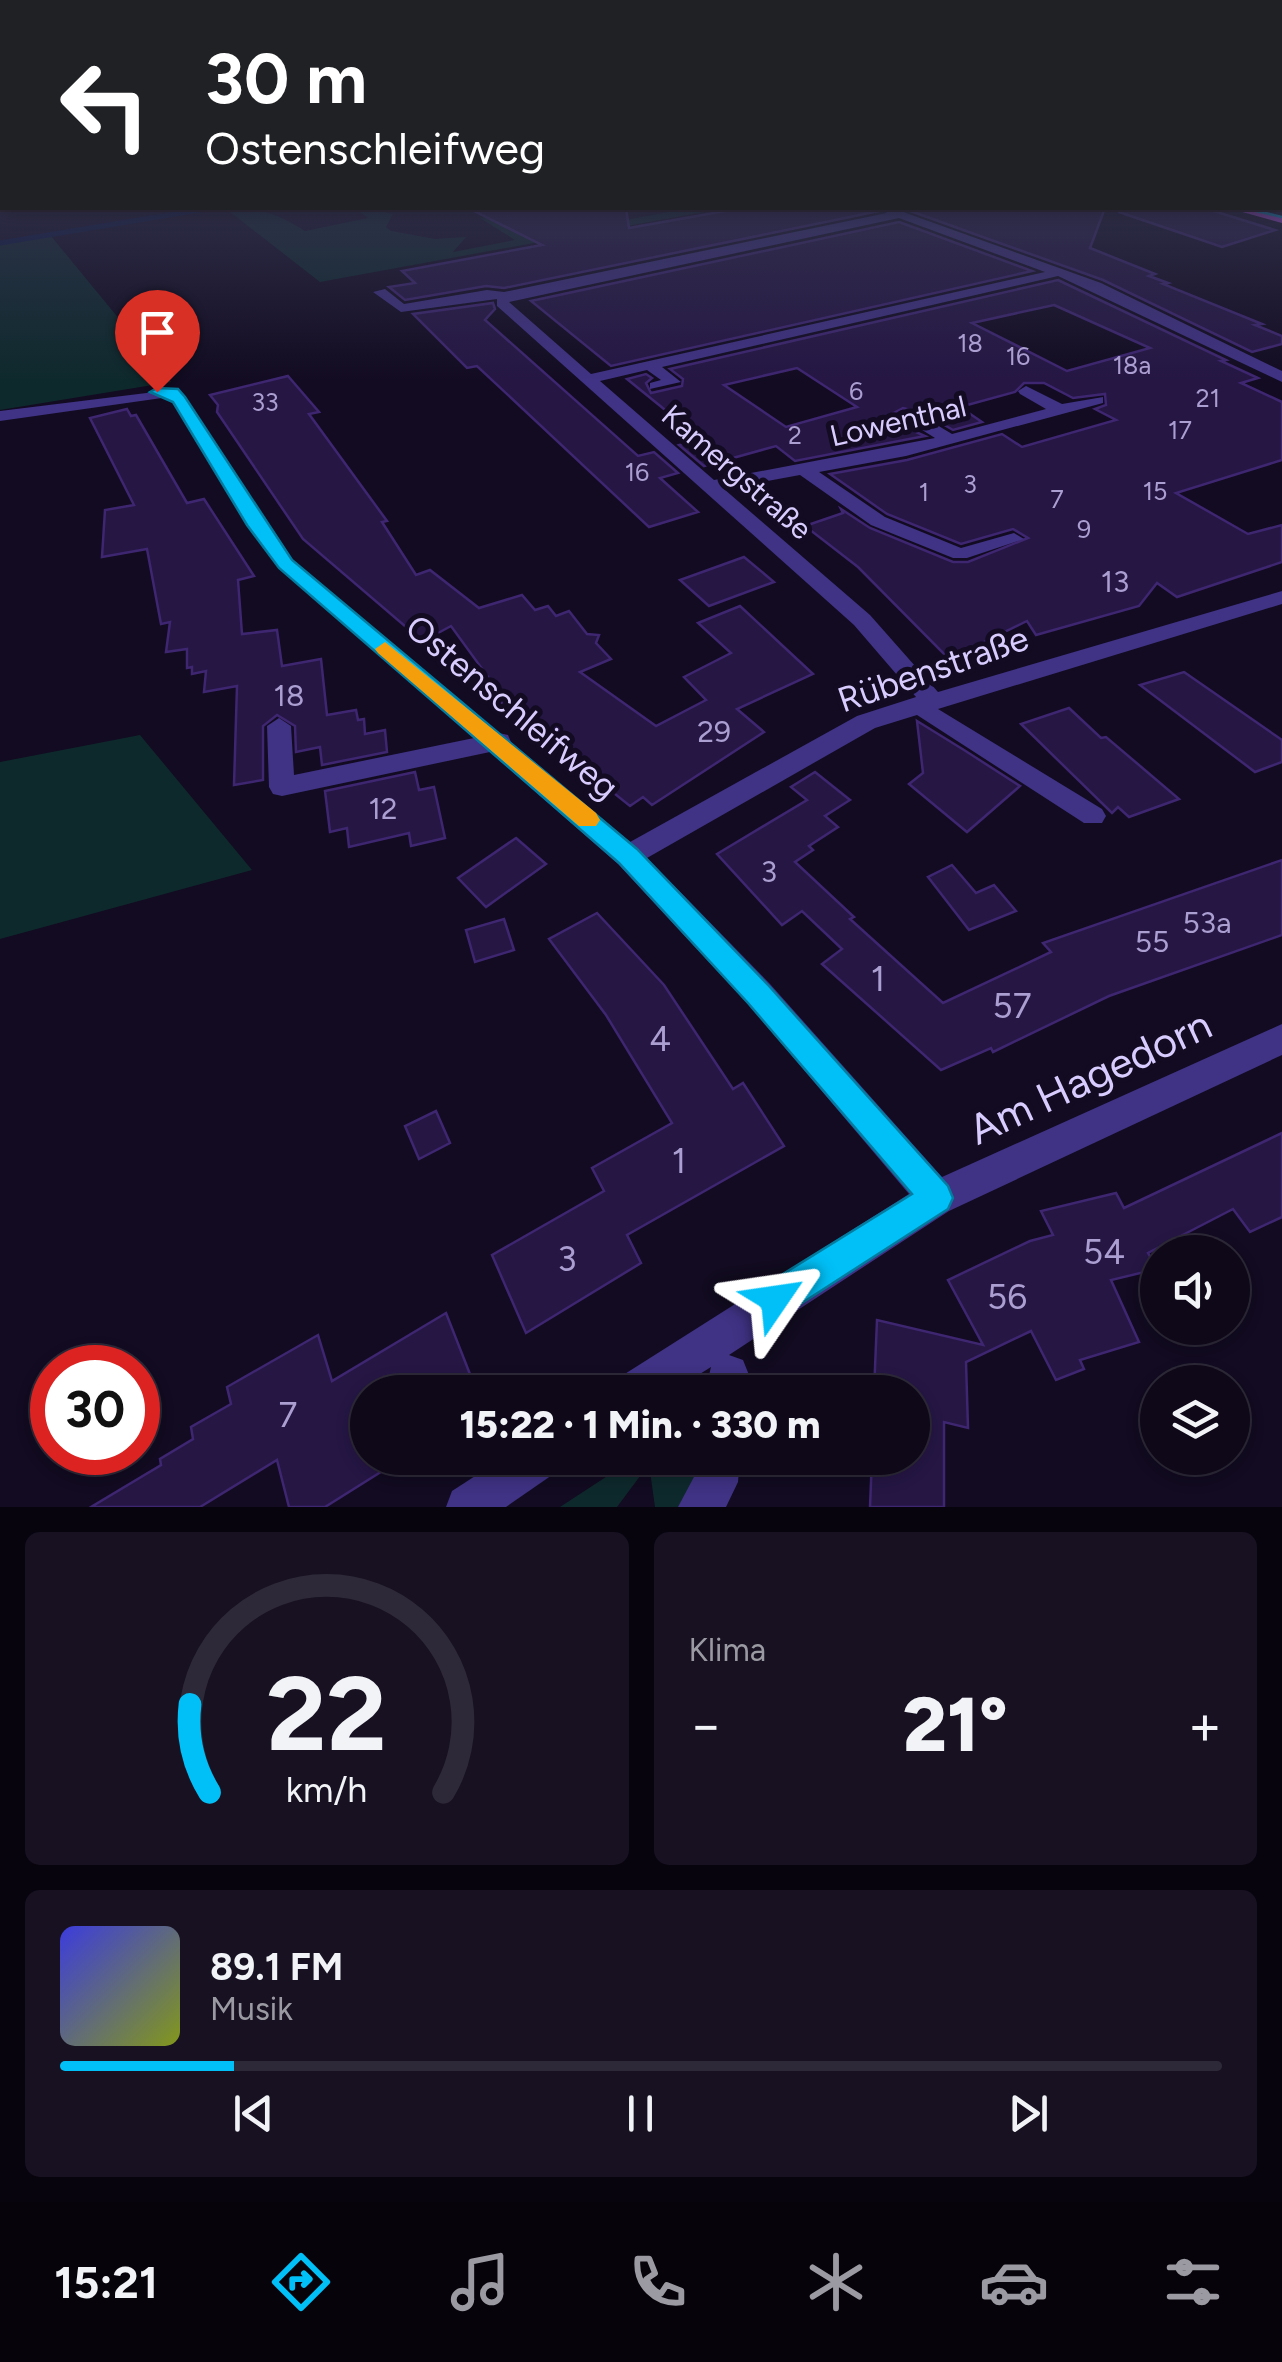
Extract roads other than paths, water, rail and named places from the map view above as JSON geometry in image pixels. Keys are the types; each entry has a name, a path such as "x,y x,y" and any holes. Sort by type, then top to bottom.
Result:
{"street":[{"path":"380,292 401,308 487,294 504,296 773,240"},
{"path":"973,240 1061,272 1282,377"},
{"path":"588,379 1061,272"},
{"name":"Kamergstraße","path":"504,296 502,303 862,620 926,702 933,718 1093,816"},
{"path":"650,365 673,382 655,386"},
{"name":"Ostenschleifweg","path":"0,416 173,392 286,564 628,856 758,994 936,1198"},
{"path":"1026,392 1060,410"},
{"name":"Lowenthal","path":"710,486 950,440 1097,400"},
{"path":"902,417 916,419 950,440"},
{"path":"804,470 878,521 960,554 1014,538"},
{"name":"Rübenstraße","path":"628,856 866,722 1282,597"},
{"path":"279,726 282,787 499,742"},
{"name":"Am Hagedorn","path":"661,1375 936,1198 1282,1039"},
{"path":"468,1507 515,1475"},
{"path":"700,1507 717,1475"}],"waterway":[{"path":"0,243 16,240"}]}
